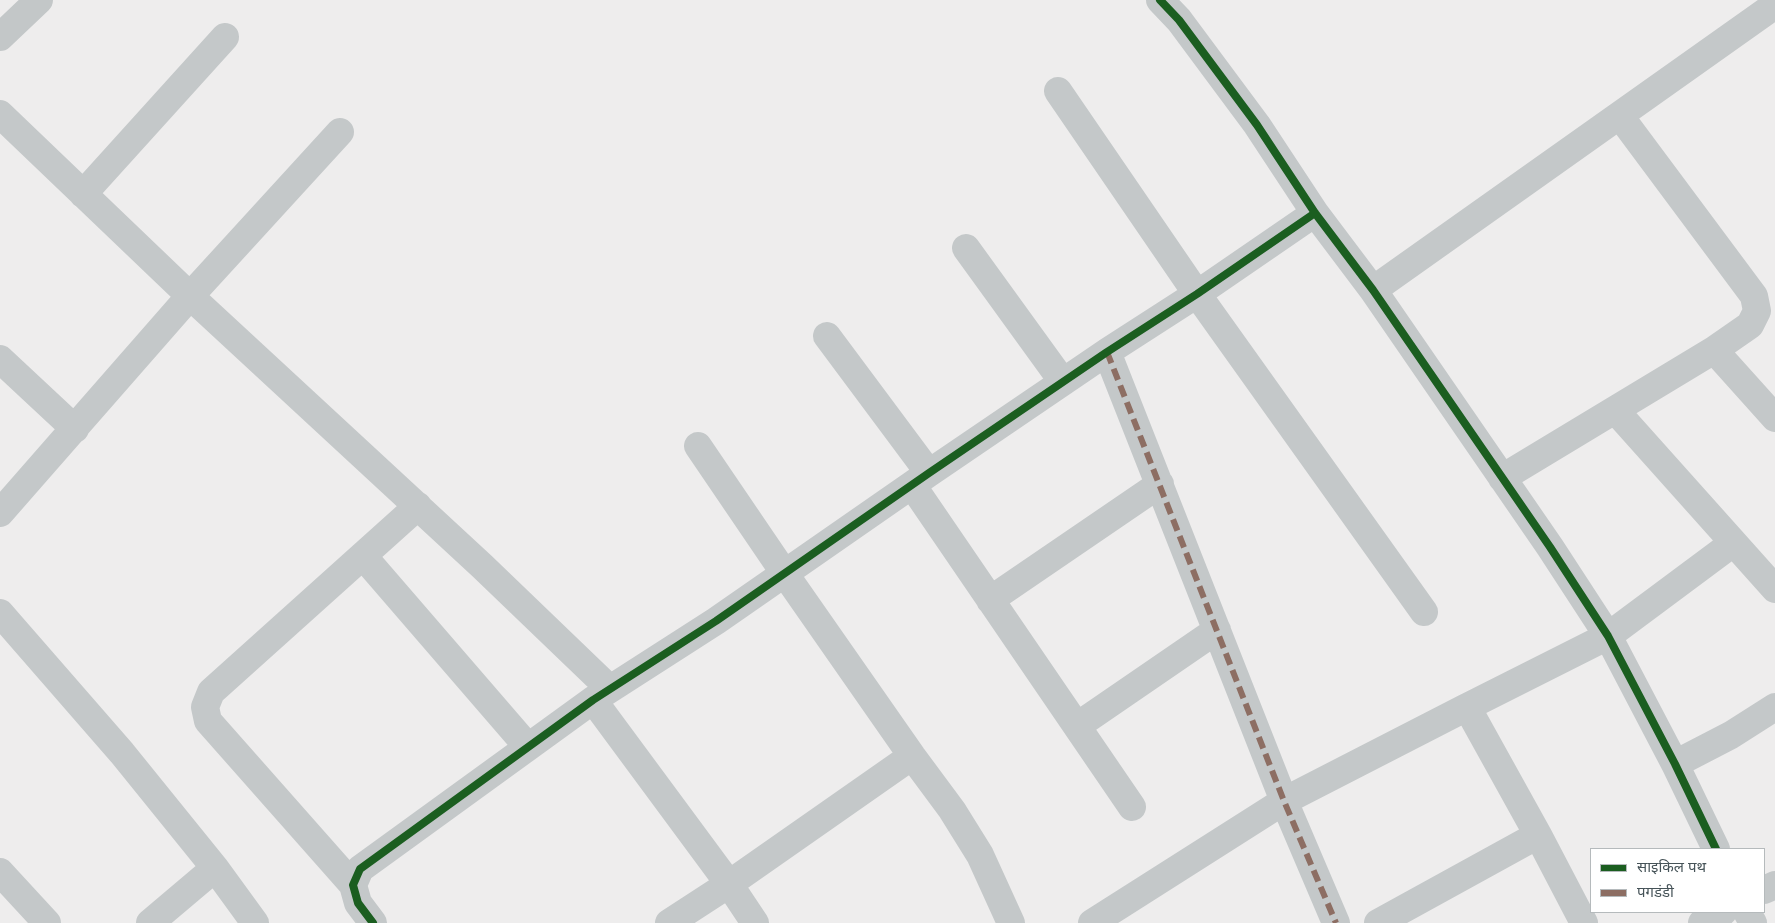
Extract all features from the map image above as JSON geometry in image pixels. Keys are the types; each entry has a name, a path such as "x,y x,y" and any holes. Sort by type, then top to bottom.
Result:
{"main road":[{"path":"0,37 38,0"}],"street":[{"path":"1160,0 1179,20 1257,125 1315,213 1373,290 1550,547 1608,636 1676,764 1716,848"},
{"path":"1373,290 1775,5"},
{"path":"83,194 225,37"},
{"path":"1058,91 1197,294 1424,612"},
{"path":"0,114 190,296 418,506 601,695 755,923"},
{"path":"1502,478 1714,350 1750,325 1757,311 1754,296 1620,116"},
{"path":"0,513 190,296 340,132"},
{"path":"353,885 360,869 601,695 785,574 920,479 1315,213"},
{"path":"966,248 1064,382"},
{"path":"827,336 920,479 990,600 1132,807"},
{"path":"1714,350 1775,418"},
{"path":"1107,352 1284,801 1336,923"},
{"path":"0,359 75,429"},
{"path":"1615,410 1775,589"},
{"path":"698,446 785,574 952,810 980,855 1011,923"},
{"path":"990,600 1160,484"},
{"path":"373,923 358,903 353,885 208,722 205,706 211,692 418,506"},
{"path":"1092,923 1284,801 1608,636 1733,543"},
{"path":"363,556 528,747"},
{"path":"0,613 122,754 215,868 255,923"},
{"path":"1077,726 1217,630"},
{"path":"1467,707 1584,923"},
{"path":"1676,764 1731,735 1775,707"},
{"path":"669,923 729,884 912,756"},
{"path":"1378,923 1538,835"},
{"path":"150,923 215,868"},
{"path":"0,872 47,923"},
{"path":"1702,923 1722,913"}],"marked path":[{"path":"1107,352 1284,801 1336,923"}],"cycle path":[{"path":"1160,0 1179,20 1257,125 1315,213 1373,290 1550,547 1608,636 1675,764 1716,848"},
{"path":"373,923 358,903 353,885 360,869 593,700 716,621 929,473 1315,213"}]}
